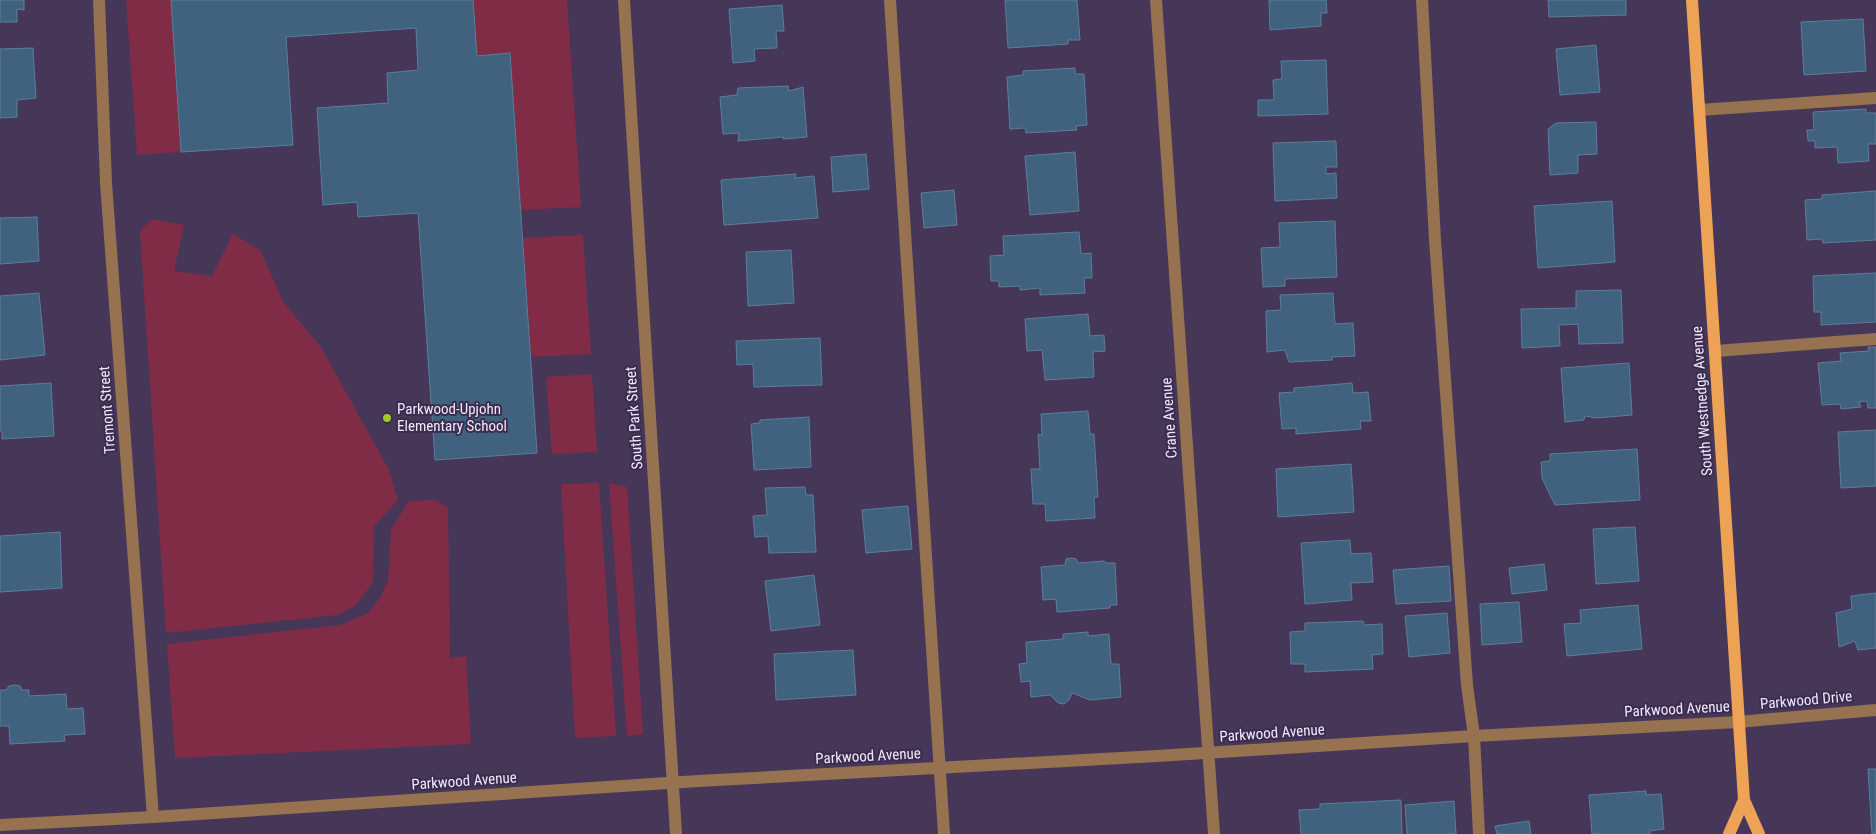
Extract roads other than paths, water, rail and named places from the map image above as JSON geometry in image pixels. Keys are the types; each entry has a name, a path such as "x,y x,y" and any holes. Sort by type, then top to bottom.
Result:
{"main road":[{"name":"South Westnedge Avenue","path":"1692,0 1744,800 1759,834"},
{"name":"South Westnedge Avenue","path":"1729,834 1744,800"}],"street":[{"name":"Tremont Street","path":"99,0 107,192 153,817"},
{"name":"South Park Street","path":"624,0 676,834"},
{"path":"890,0 944,834"},
{"name":"Crane Avenue","path":"1156,0 1214,834"},
{"path":"1422,0 1435,240 1467,684 1474,736 1478,834"},
{"path":"1699,110 1876,98"},
{"path":"1715,351 1876,339"},
{"name":"Parkwood Drive","path":"1738,722 1876,710"},
{"name":"Parkwood Avenue","path":"0,825 153,817 672,783 1207,754 1474,736 1738,722"}],"place":[{"name":"Parkwood-Upjohn Elementary School","path":"387,418"}]}
